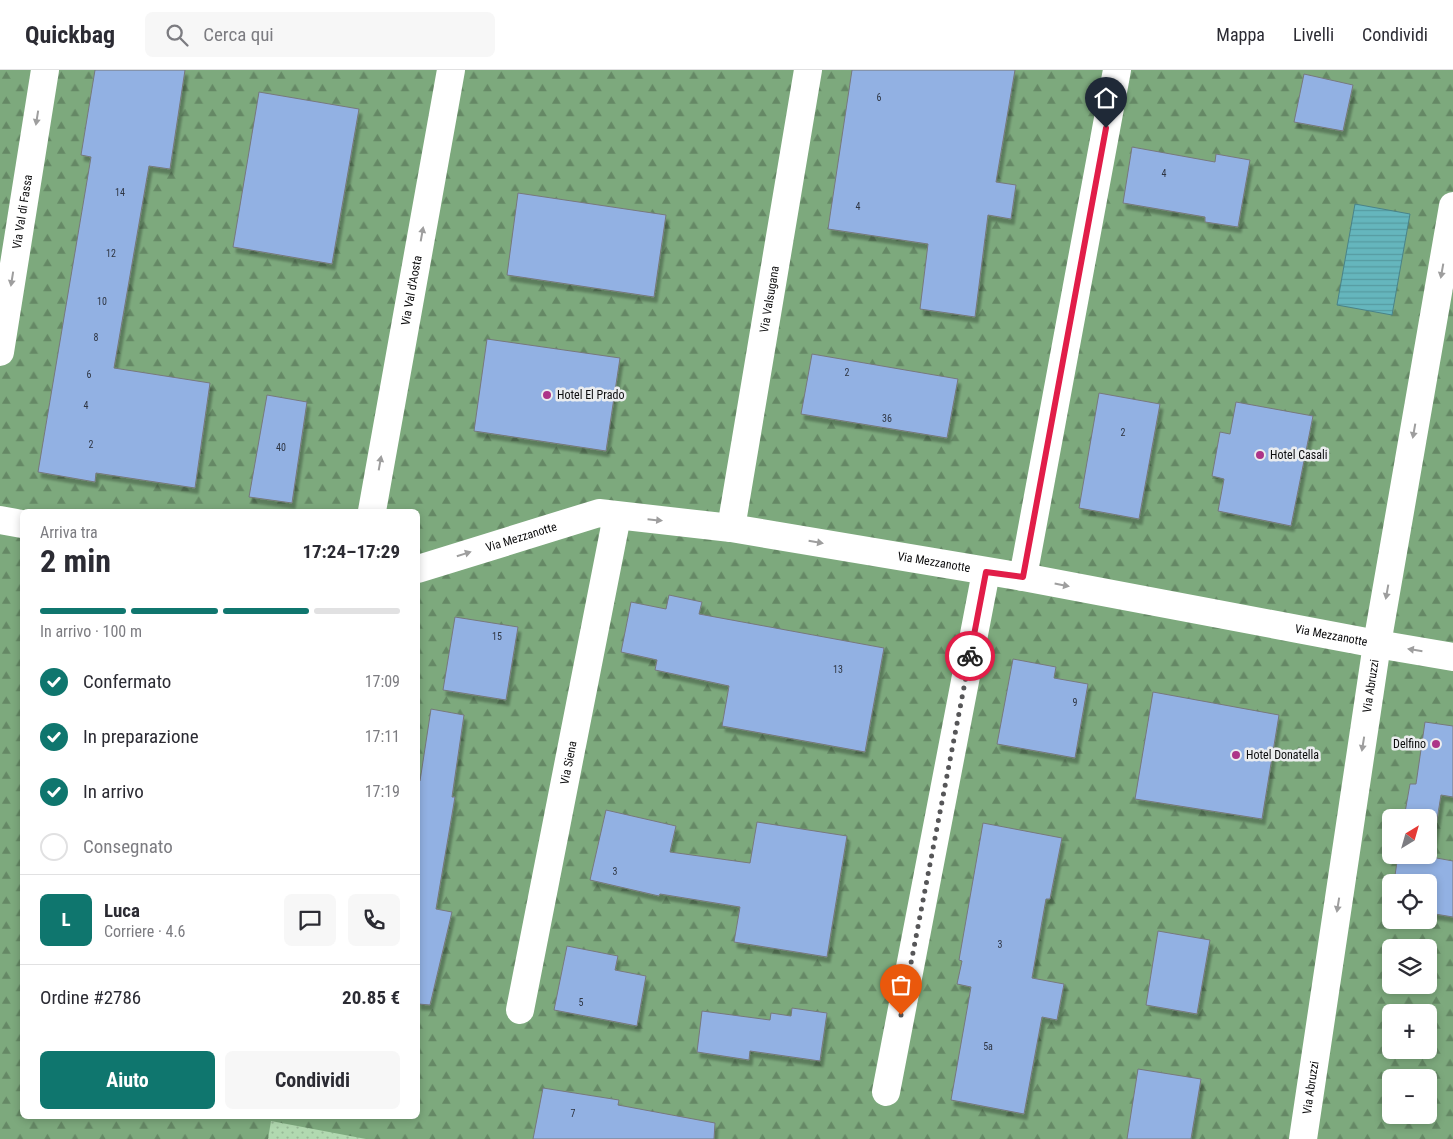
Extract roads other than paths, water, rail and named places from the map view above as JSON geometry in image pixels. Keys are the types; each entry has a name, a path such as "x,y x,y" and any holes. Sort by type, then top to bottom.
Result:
{"street":[{"name":"Via Val di Fassa","path":"0,352 45,70"},
{"name":"Via Val d'Aosta","path":"372,509 451,70"},
{"name":"Via Valsugana","path":"732,528 808,70"},
{"path":"1023,577 1117,70"},
{"name":"Via Abruzzi","path":"1303,1139 1377,644 1453,206"},
{"name":"Via Mezzanotte","path":"420,568 599,513 732,528 1023,577 1453,657"},
{"name":"Via Siena","path":"520,1010 617,516"},
{"path":"0,520 20,524"},
{"path":"886,1092 986,572"}],"water":[{"path":"1355,204 1410,214 1392,315 1337,305"}],"place":[{"name":"Hotel El Prado","path":"547,395"},
{"name":"Hotel Casali","path":"1260,455"},
{"name":"Delfino","path":"1436,744"},
{"name":"Hotel Donatella","path":"1236,755"}]}
